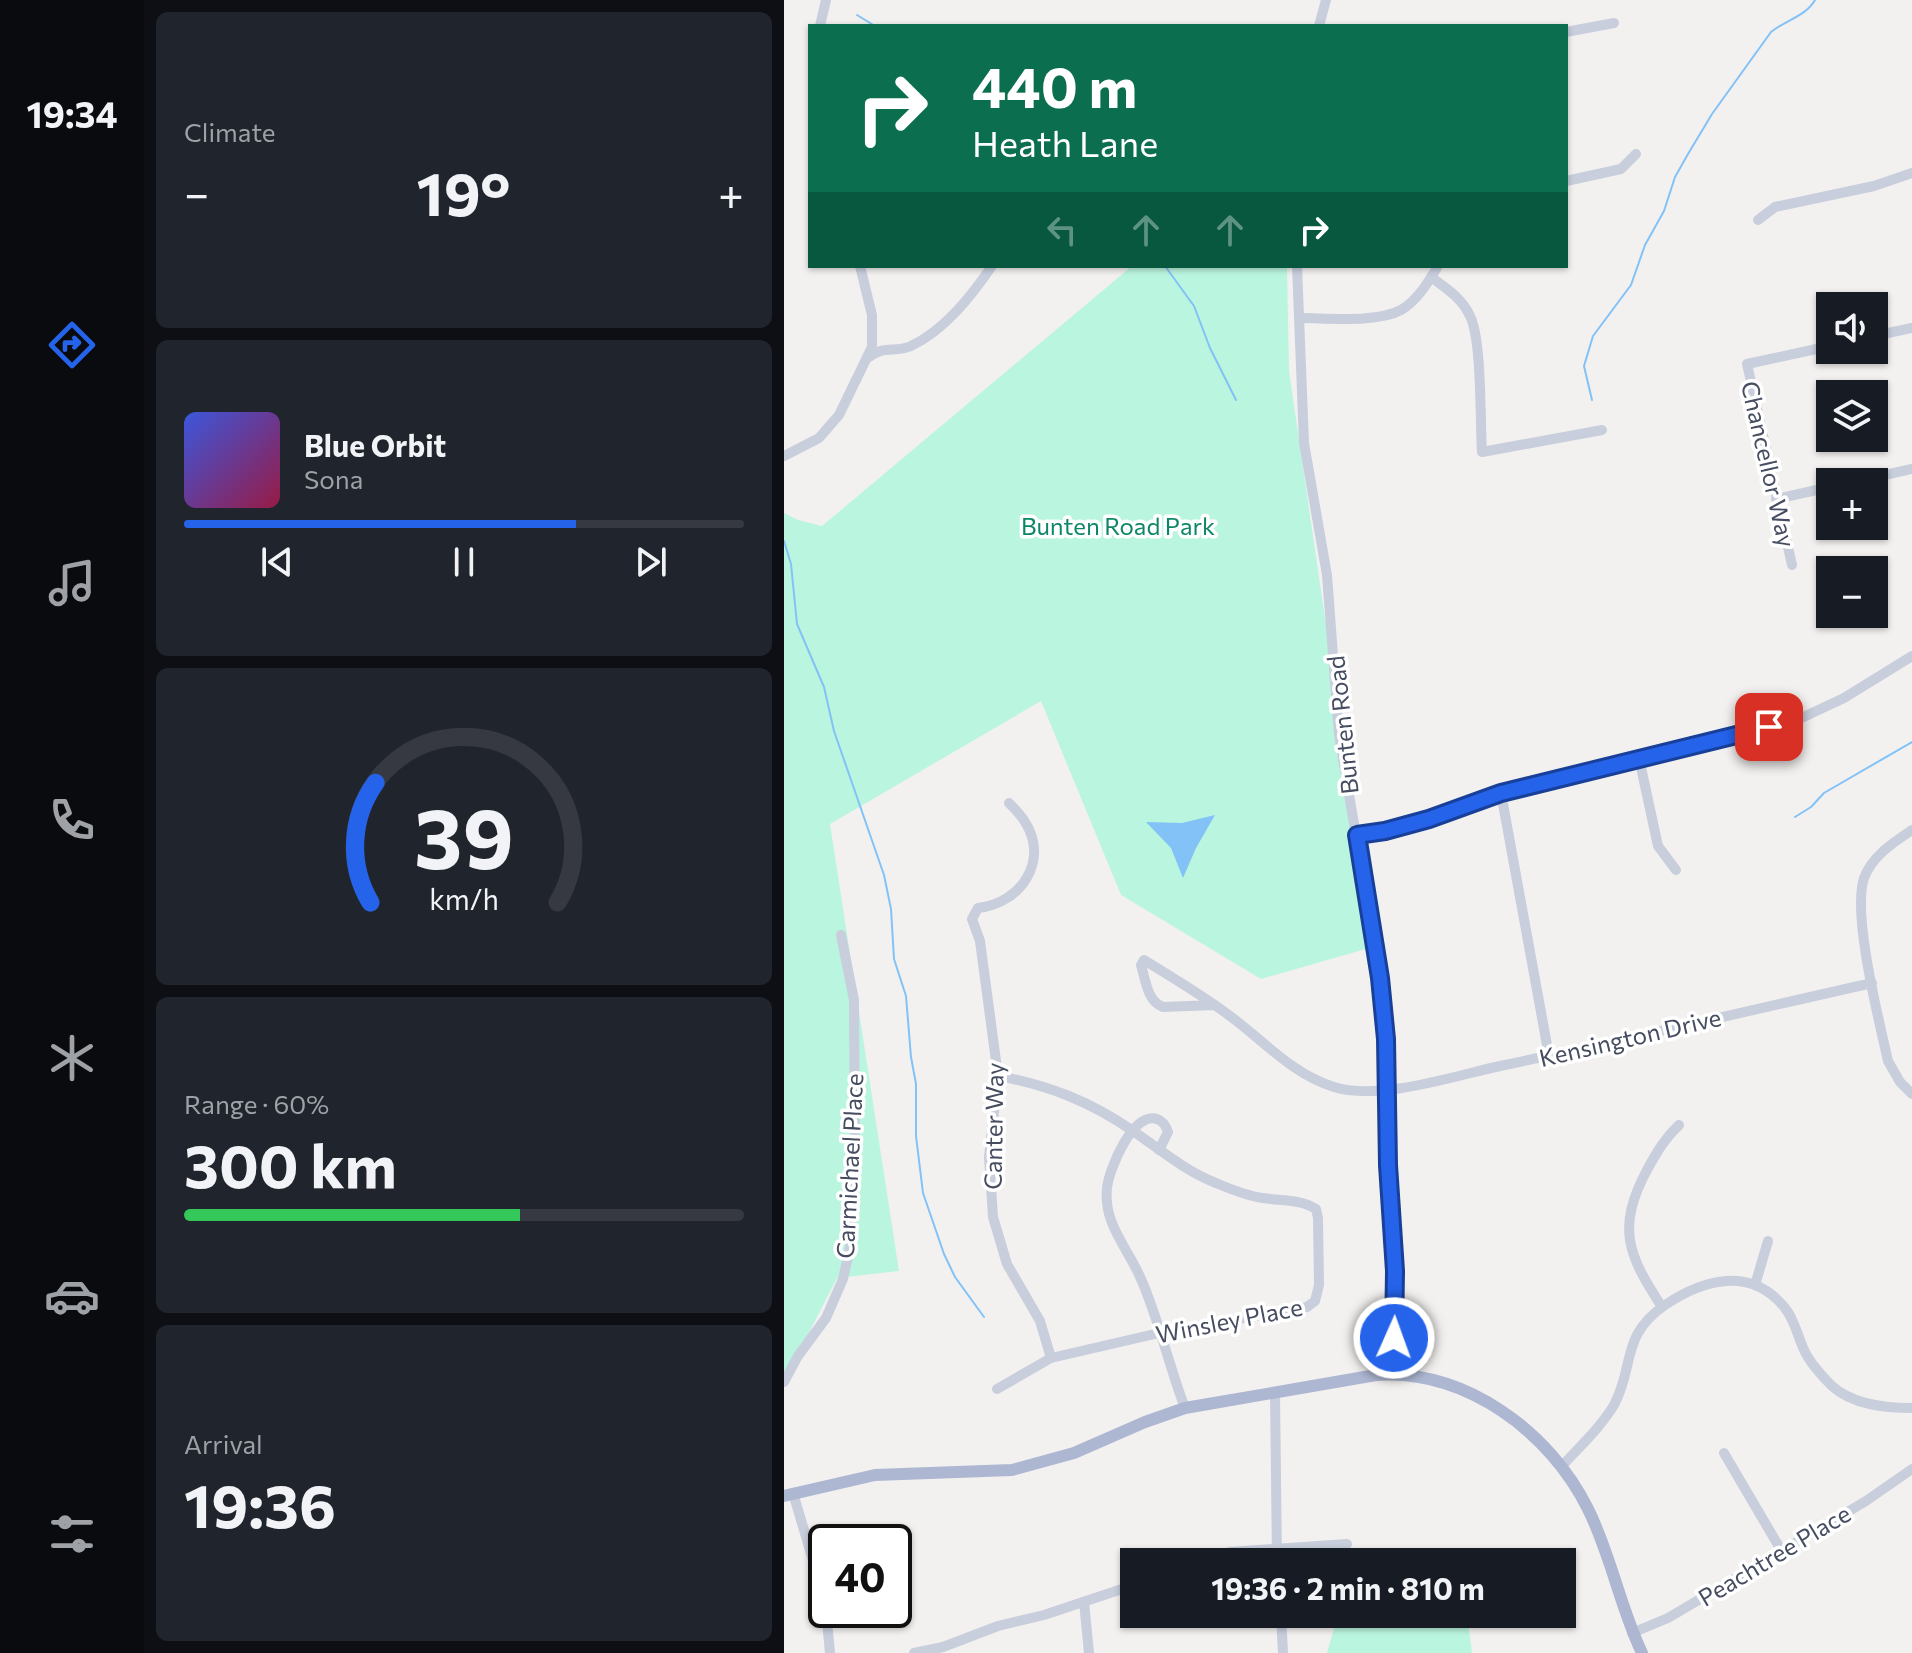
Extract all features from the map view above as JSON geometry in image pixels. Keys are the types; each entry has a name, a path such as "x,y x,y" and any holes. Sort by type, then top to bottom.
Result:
{"main road":[{"path":"788,1494 875,1475 1012,1470 1074,1453 1185,1408 1275,1392 1391,1374 1437,1382 1476,1396 1517,1422 1563,1465 1589,1509 1632,1633 1642,1653"}],"street":[{"path":"820,24 826,0"},
{"path":"1320,24 1326,0"},
{"path":"1568,32 1614,23"},
{"path":"1568,181 1621,169 1636,154"},
{"path":"1758,220 1775,207 1874,186 1912,173"},
{"path":"784,456 819,438 839,415 872,347 872,315 860,268"},
{"path":"865,361 879,350 909,347 929,334 973,293 991,268"},
{"name":"Bunten Road","path":"1297,268 1304,443 1327,575 1339,735 1380,978 1386,1039 1388,1165 1396,1316 1391,1374"},
{"path":"1300,318 1375,317 1400,311 1410,303 1437,268"},
{"path":"1431,277 1457,296 1472,318 1477,351 1482,452 1602,430"},
{"path":"1888,333 1912,328"},
{"name":"Chancellor Way","path":"1792,565 1747,364 1816,349"},
{"path":"1888,474 1912,469"},
{"path":"1776,499 1816,490"},
{"path":"1357,835 1429,819 1501,793 1795,721 1844,698 1912,656"},
{"path":"1639,758 1658,846 1676,870"},
{"path":"1501,793 1549,1056"},
{"name":"Canter Way","path":"1009,803 1027,824 1033,845 1034,867 1012,897 991,907 978,908 972,919 980,941 998,1076 989,1157 993,1217 1007,1264 1040,1321 1051,1358"},
{"path":"1912,830 1878,856 1865,876 1859,908 1888,1061 1900,1082 1912,1094"},
{"name":"Carmichael Place","path":"784,1382 798,1356 826,1318 843,1279 851,1243 855,1158 854,1000 841,935"},
{"name":"Kensington Drive","path":"1215,1005 1163,1007 1156,1004 1151,999 1141,965 1144,960 1215,1005 1278,1058 1311,1078 1358,1092 1388,1090 1549,1056 1872,983"},
{"name":"Winsley Place","path":"997,1389 1051,1358 1159,1333 1307,1307 1315,1301 1319,1285 1318,1218 1316,1209 1307,1203 1259,1198 1218,1184 1190,1172 1132,1130 1078,1098 1037,1083 998,1076"},
{"path":"1159,1150 1168,1132 1166,1125 1158,1119 1147,1118 1138,1123 1116,1158 1107,1187 1107,1199 1117,1238 1142,1281 1185,1408"},
{"path":"1662,1307 1639,1272 1631,1246 1629,1217 1635,1193 1664,1139 1679,1125"},
{"path":"1755,1285 1768,1241"},
{"path":"1563,1465 1597,1430 1615,1402 1632,1342 1662,1307 1692,1289 1714,1281 1735,1280 1755,1285 1787,1309 1806,1355 1834,1388 1875,1406 1912,1408"},
{"path":"1275,1392 1275,1547"},
{"path":"1724,1453 1781,1550"},
{"name":"Peachtree Place","path":"1632,1633 1668,1618 1866,1501 1912,1469"},
{"path":"788,1494 825,1601 830,1653"},
{"path":"1266,1548 1347,1544"},
{"path":"914,1653 943,1647 998,1626 1120,1590"},
{"path":"1084,1602 1089,1653"},
{"path":"1282,1628 1283,1653"}],"green space":[{"name":"Bunten Road Park","path":"1130,268 1287,268 1289,371 1349,783 1369,948 1261,979 1121,895 1041,701 830,824 899,1271 837,1278 784,1381 784,513 822,526"},
{"path":"1334,1628 1469,1628 1472,1653 1327,1653"}],"water":[{"path":"1215,815 1183,878 1171,848 1146,822 1182,823"}],"waterway":[{"path":"1592,400 1584,366 1593,336 1631,285 1645,245 1664,211 1675,177 1712,114 1771,32 1801,14 1815,0"},
{"path":"857,15 872,24"},
{"path":"1166,268 1194,306 1210,348 1236,400"},
{"path":"784,541 791,564 797,624 824,687 834,731 884,875 891,909 894,959 906,996 923,1193 955,1277 984,1317"},
{"path":"1795,817 1811,807 1824,793 1912,742"}],"route":[{"path":"1394,1338 1395,1271 1388,1165 1386,1039 1380,978 1357,835 1385,831 1454,812 1501,793 1769,727"}]}
